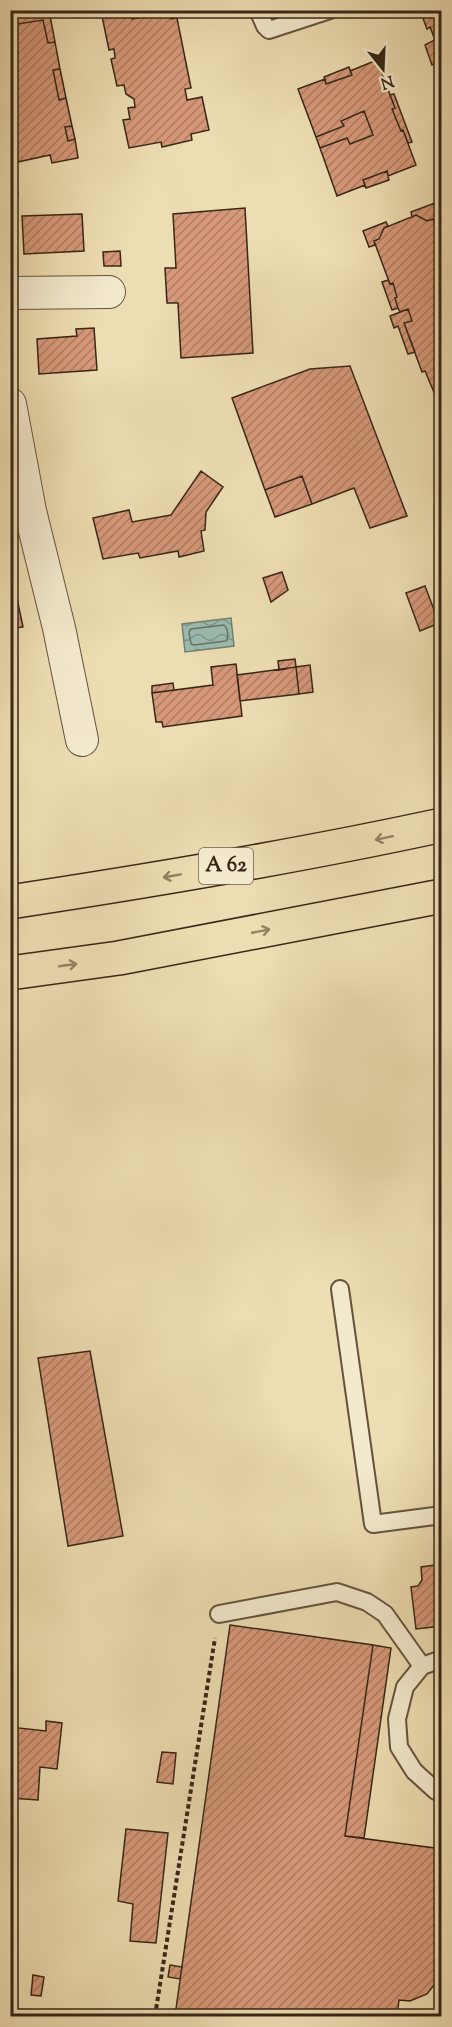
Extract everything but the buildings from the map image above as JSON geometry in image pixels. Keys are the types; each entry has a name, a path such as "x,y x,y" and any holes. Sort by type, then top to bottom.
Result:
{"highway":[{"name":"A 62","path":"10,902 320,850 441,825"},
{"path":"10,973 119,958 441,896"}],"street":[{"path":"10,293 109,292"},
{"path":"10,404 30,511 59,628 82,740"}],"lane":[{"path":"258,10 269,30 330,10"},
{"path":"340,1289 373,1524 441,1515"},
{"path":"219,1614 337,1592 367,1602 385,1614 422,1666"},
{"path":"441,1659 422,1666 405,1687 397,1719 399,1747 414,1771 436,1791 441,1792"}],"path":[{"path":"155,2016 219,1614"}],"water":[{"path":"231,618 234,646 185,652 182,624"}]}
